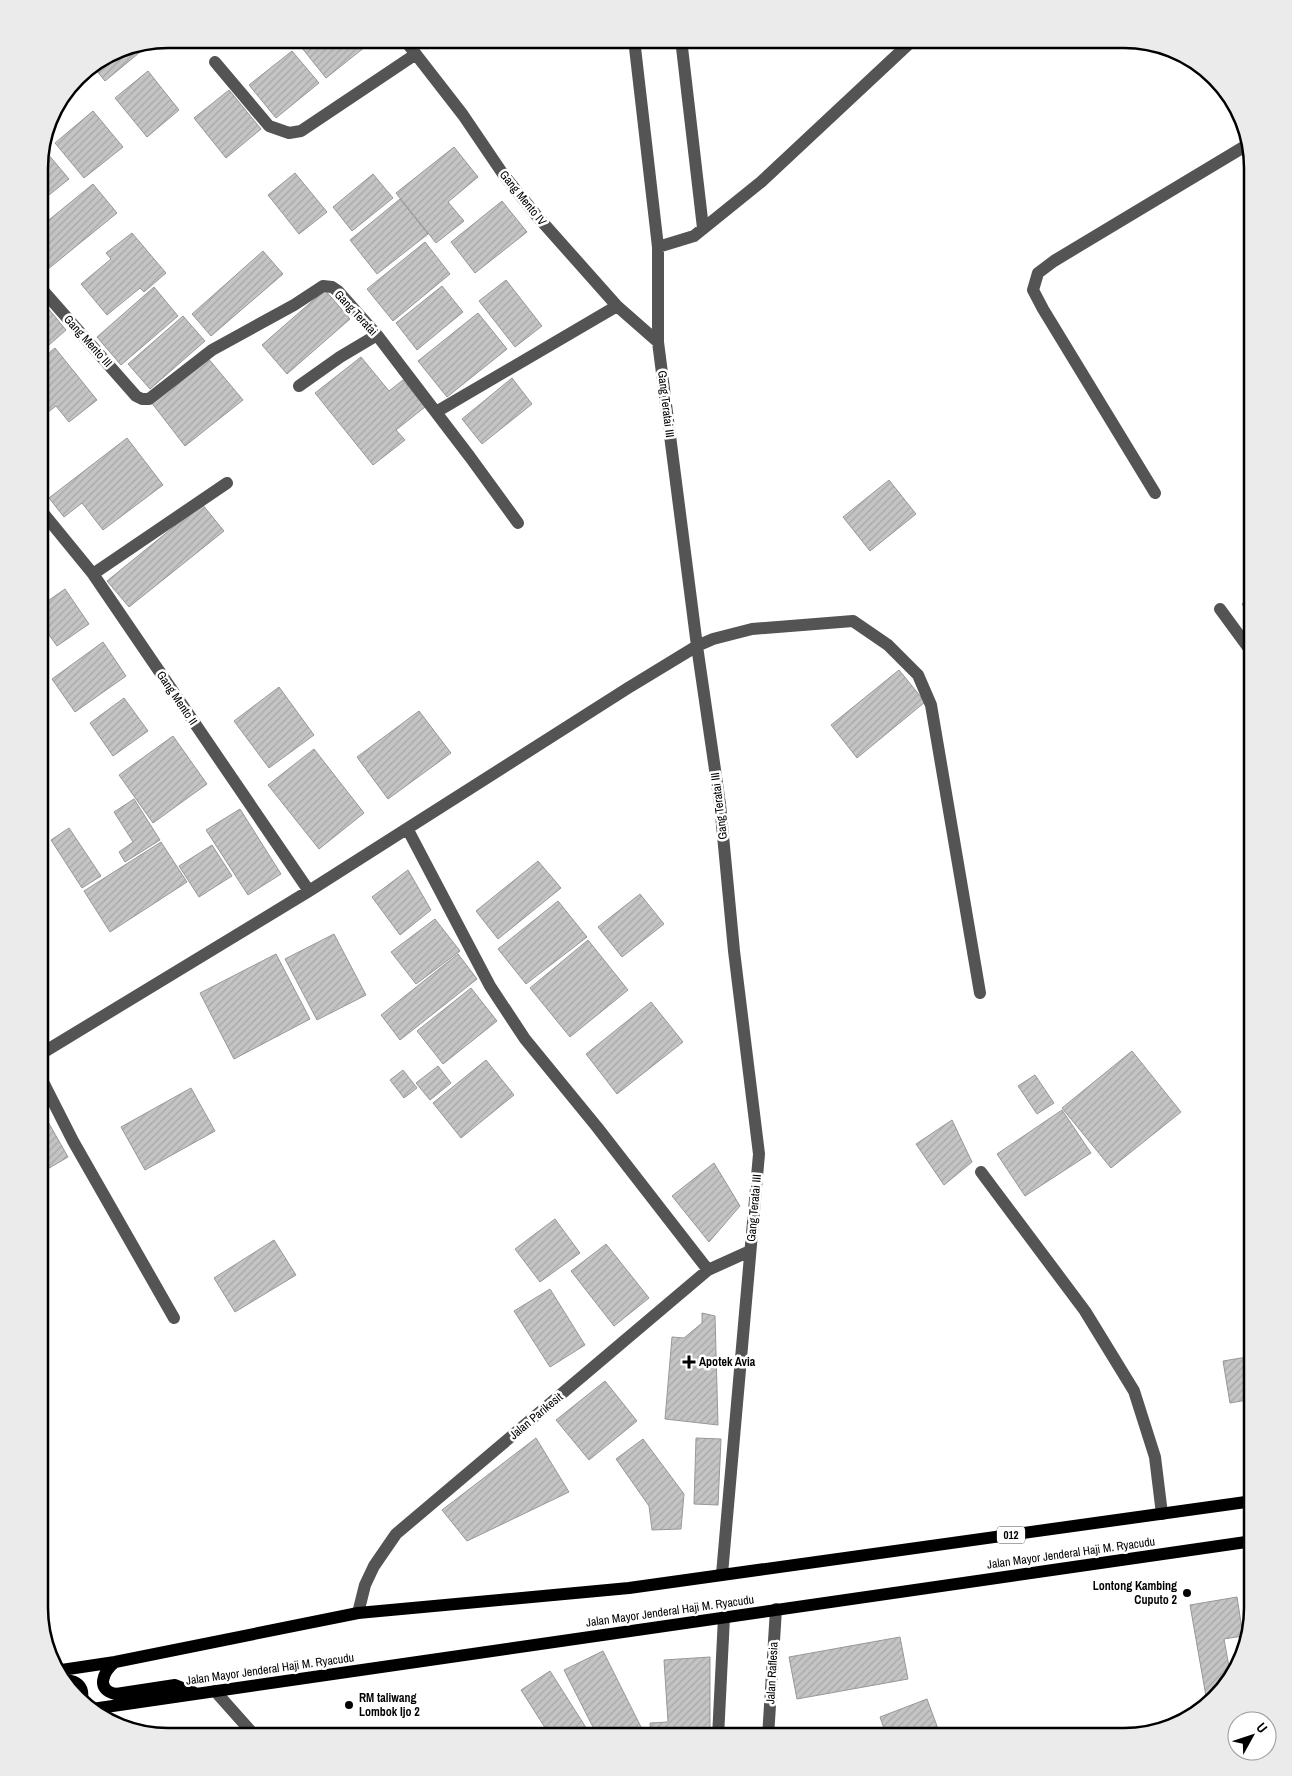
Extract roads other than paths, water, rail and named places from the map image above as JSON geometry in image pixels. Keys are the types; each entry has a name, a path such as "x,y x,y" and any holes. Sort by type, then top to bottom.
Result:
{"main road":[{"name":"Jalan Mayor Jenderal Haji M. Ryacudu","path":"727,1574 1244,1502"},
{"name":"Jalan Mayor Jenderal Haji M. Ryacudu","path":"100,1708 1244,1542"},
{"path":"64,1670 114,1662 358,1613 629,1588 727,1574"},
{"path":"114,1662 105,1672 103,1680 104,1686 111,1693 116,1694 175,1685 197,1693"},
{"path":"71,1680 78,1683 82,1692"}],"street":[{"name":"Gang Mento IV","path":"411,48 463,115 503,174 537,216 617,306 658,342"},
{"name":"Gang Teratai III","path":"635,48 663,245 658,342 697,646 720,804 734,951 759,1154 750,1251 727,1574"},
{"path":"682,48 698,232"},
{"path":"663,245 698,232 761,182 904,48"},
{"path":"215,62 269,126 289,134 301,131 416,54"},
{"path":"1155,493 1033,290 1038,273 1054,261 1242,149"},
{"name":"Gang Teratai","path":"136,396 149,400 212,350 294,305 323,286 332,287 338,291 377,335 518,523"},
{"name":"Gang Mento III","path":"48,296 136,396"},
{"path":"436,412 617,306"},
{"path":"299,386 340,357 377,335"},
{"path":"93,574 227,483"},
{"name":"Gang Mento II","path":"48,519 93,574 309,891"},
{"path":"1220,609 1244,642"},
{"path":"48,1049 408,830 628,688 697,646 713,639 752,629 853,621 888,645 918,675 931,705 980,993"},
{"path":"408,830 490,986 525,1039 597,1127 708,1270"},
{"path":"48,1091 73,1140 174,1318"},
{"path":"981,1172 1085,1311 1134,1391 1155,1457 1162,1514"},
{"name":"Jalan Parikesit","path":"358,1613 365,1585 374,1566 396,1534 708,1270 750,1251"},
{"name":"Jalan Raflesia","path":"768,1728 770,1610"},
{"path":"719,1728 730,1616"},
{"path":"215,1691 248,1728"}],"place":[{"name":"Apotek Avia","path":"689,1362"},
{"name":"Lontong Kambing Cuputo 2","path":"1187,1593"},
{"name":"RM taliwang Lombok Ijo 2","path":"349,1705"}]}
